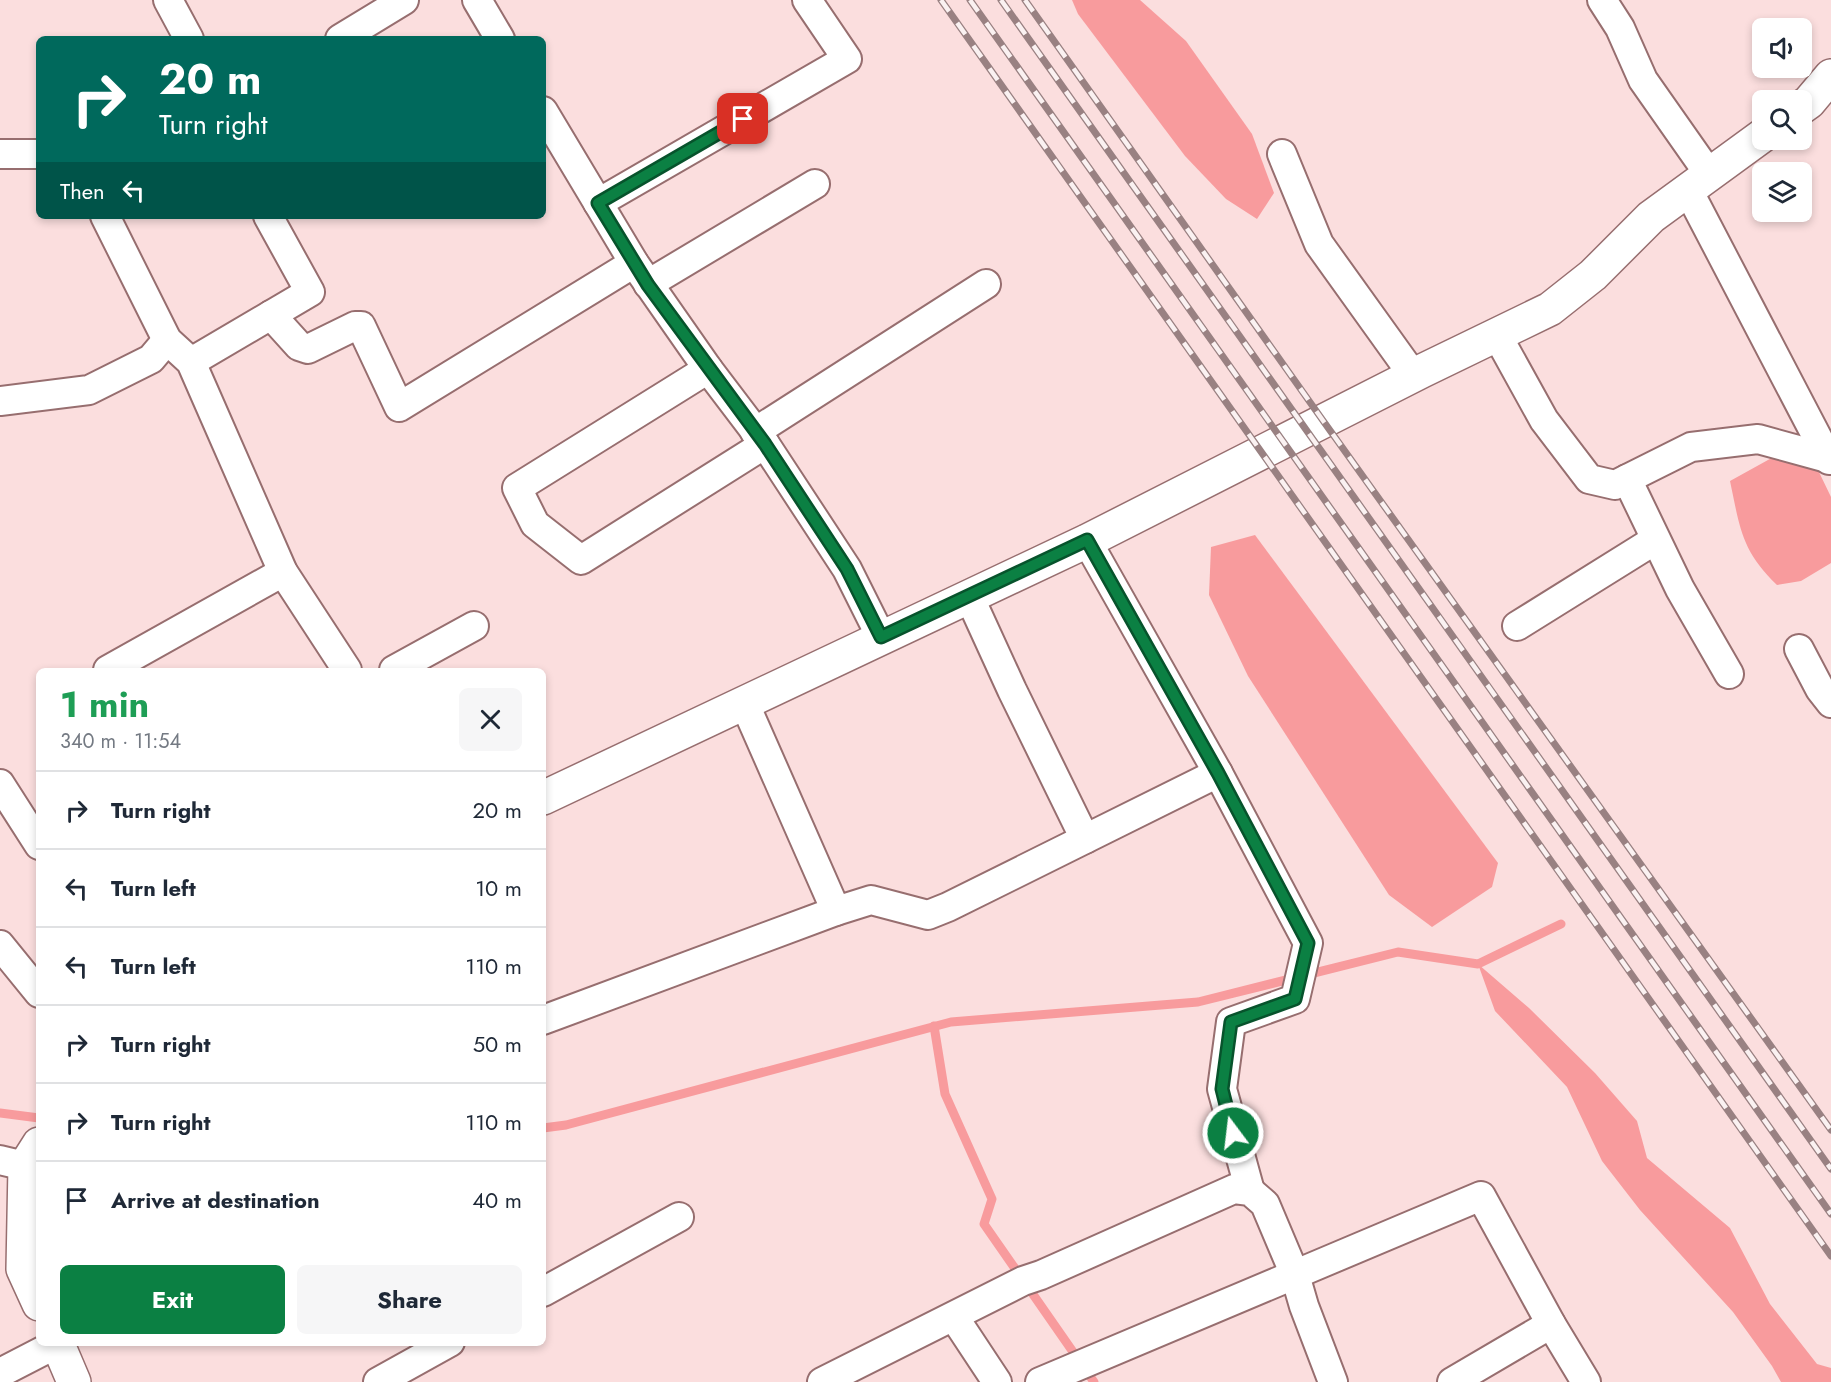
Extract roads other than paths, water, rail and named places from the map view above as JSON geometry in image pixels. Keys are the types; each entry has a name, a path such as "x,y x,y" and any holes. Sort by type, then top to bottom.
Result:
{"street":[{"path":"168,0 187,36"},
{"path":"345,36 404,0"},
{"path":"477,0 498,36"},
{"path":"598,203 847,58 807,0"},
{"path":"1602,0 1620,28 1643,80 1699,182 1830,460"},
{"path":"1812,96 1831,76"},
{"path":"546,116 641,274 760,438 847,569 881,637"},
{"path":"546,797 1087,540 1413,375 1550,309 1593,275 1651,217 1752,143"},
{"path":"0,154 36,154"},
{"path":"1282,154 1319,244 1413,375"},
{"path":"271,315 299,346 308,349 355,326 361,326 399,406 641,274 815,184"},
{"path":"106,219 167,340 191,362 283,572 346,668"},
{"path":"191,362 310,291 270,219"},
{"path":"708,369 517,488 535,524 581,560 986,284"},
{"path":"1497,335 1544,420 1589,479 1615,484 1691,447 1758,439 1830,460"},
{"path":"0,402 89,390 151,359 167,340"},
{"path":"1627,479 1680,589 1729,674"},
{"path":"1087,540 1218,773 1308,943 1295,999 1231,1022 1222,1089 1250,1191"},
{"path":"1517,626 1655,540"},
{"path":"112,668 283,572"},
{"path":"969,596 1085,839"},
{"path":"398,668 474,626"},
{"path":"1799,649 1827,691"},
{"path":"744,702 836,911"},
{"path":"546,1019 871,900 928,915 1218,773"},
{"path":"0,784 36,840"},
{"path":"0,945 36,989"},
{"path":"21,1157 23,1269 36,1297"},
{"path":"824,1382 1023,1281 1234,1190 1250,1191 1266,1204 1295,1275 1304,1306 1333,1382"},
{"path":"1040,1382 1481,1196 1551,1324 1586,1382"},
{"path":"546,1290 680,1217"},
{"path":"954,1317 997,1382"},
{"path":"1452,1382 1551,1324"},
{"path":"0,1372 52,1346"},
{"path":"59,1346 75,1382"},
{"path":"378,1382 443,1346"}],"waterway":[{"path":"546,1128 566,1125 951,1022 1198,1002 1398,952 1478,964 1561,924"},
{"path":"934,1026 945,1094 992,1199 984,1224 1094,1382"},
{"path":"0,1113 36,1118"}],"railway":[{"path":"941,0 1831,1256"},
{"path":"970,0 1831,1214"},
{"path":"1001,0 1831,1169"},
{"path":"1025,0 1831,1130"}]}
